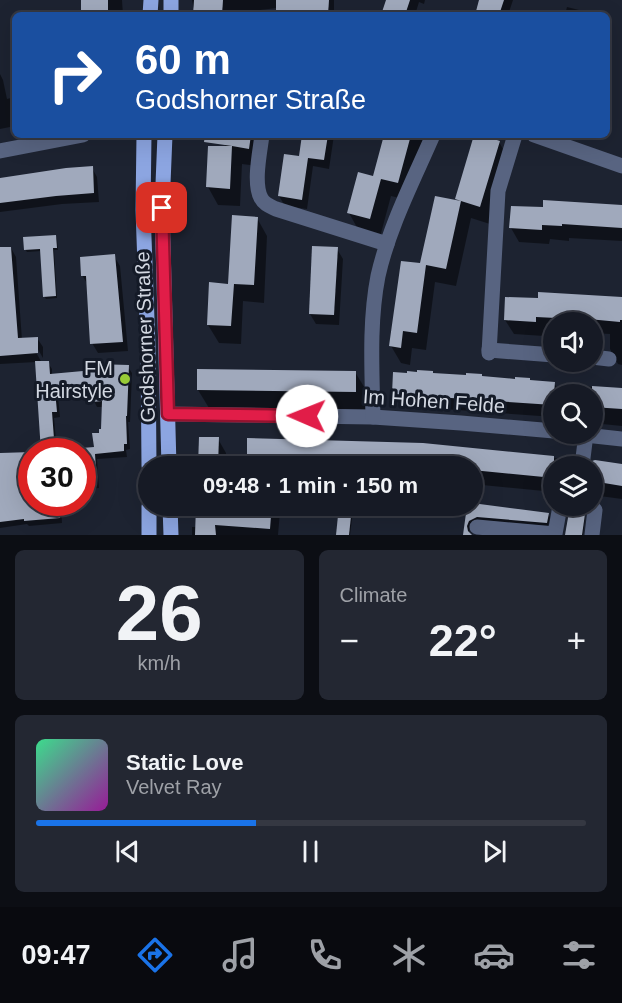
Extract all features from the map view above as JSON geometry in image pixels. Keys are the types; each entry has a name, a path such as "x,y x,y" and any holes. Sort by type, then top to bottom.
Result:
{"main road":[{"name":"Godshorner Straße","path":"144,138 143,210 149,456"},
{"name":"Godshorner Straße","path":"165,138 162,208 169,456"},
{"path":"149,516 149,535"},
{"path":"170,516 171,535"}],"street":[{"path":"0,151 67,138"},
{"path":"262,138 257,182 260,196 266,204 387,244"},
{"path":"373,417 373,314 379,275 387,244 432,138"},
{"path":"514,138 498,191 489,352 543,354"},
{"path":"543,138 622,166"},
{"path":"603,358 609,359"},
{"name":"Im Hohen Felde","path":"168,414 373,417 543,430"},
{"path":"603,437 622,439"},
{"path":"477,527 555,534 558,516"},
{"path":"592,535 594,516"}],"building":[{"path":"81,0 108,0 108,12 81,12"},
{"path":"194,0 223,0 222,12 193,12"},
{"path":"276,0 329,0 328,12 276,12"},
{"path":"386,0 410,0 406,12 382,12"},
{"path":"479,0 504,0 500,12 476,12"},
{"path":"205,138 251,138 249,149 204,142"},
{"path":"302,138 328,138 324,160 308,158 302,200 278,196 284,154 299,156"},
{"path":"383,138 410,138 398,183 381,179 370,219 347,213 358,172 373,176"},
{"path":"473,138 490,138 500,141 480,207 455,199"},
{"path":"208,146 232,146 230,189 206,187"},
{"path":"93,166 94,193 0,203 0,178"},
{"path":"435,196 461,201 446,269 426,265 417,333 403,331 401,348 389,346 401,261 420,263"},
{"path":"543,200 622,205 622,228 562,224 562,226 542,225 542,230 509,228 511,206 543,207"},
{"path":"232,215 258,217 254,285 234,284 231,326 207,325 209,282 228,284"},
{"path":"56,235 57,248 53,248 56,296 43,297 40,249 24,250 23,237"},
{"path":"312,246 338,247 334,315 309,314"},
{"path":"0,247 11,247 18,338 38,337 38,353 0,356"},
{"path":"115,254 123,342 90,344 86,276 81,276 80,257"},
{"path":"538,292 622,297 622,320 620,322 603,320 603,312 543,312 543,317 536,317 536,322 504,320 505,297 538,298"},
{"path":"35,361 49,361 50,374 94,370 94,364 129,365 127,444 124,444 124,451 96,454 96,438 93,438 92,433 99,433 101,429 102,401 92,402 91,386 55,390 57,412 52,412 54,438 40,438"},
{"path":"197,369 356,371 356,392 197,390"},
{"path":"417,370 433,371 433,373 482,374 482,376 530,378 530,380 555,382 555,384 543,384 543,404 392,394 393,372 417,372"},
{"path":"603,387 622,388 622,409 603,408"},
{"path":"199,437 219,437 218,456 198,456"},
{"path":"247,438 423,443 554,456 543,456 543,477 483,471 483,456 247,456"},
{"path":"18,452 18,516 60,516 60,518 0,522 0,453"},
{"path":"603,461 622,464 622,486 603,483"},
{"path":"483,504 543,512 543,516 548,516 547,523 477,517 469,521 467,526 472,535 463,535 466,516 483,516"},
{"path":"196,516 271,516 270,529 215,525 216,535 195,535"},
{"path":"338,516 351,516 349,535 336,535"},
{"path":"568,516 585,516 582,535 565,535"}],"place":[{"name":"FM Hairstyle","path":"125,379"}],"route":[{"path":"162,208 168,414 307,416"}]}
